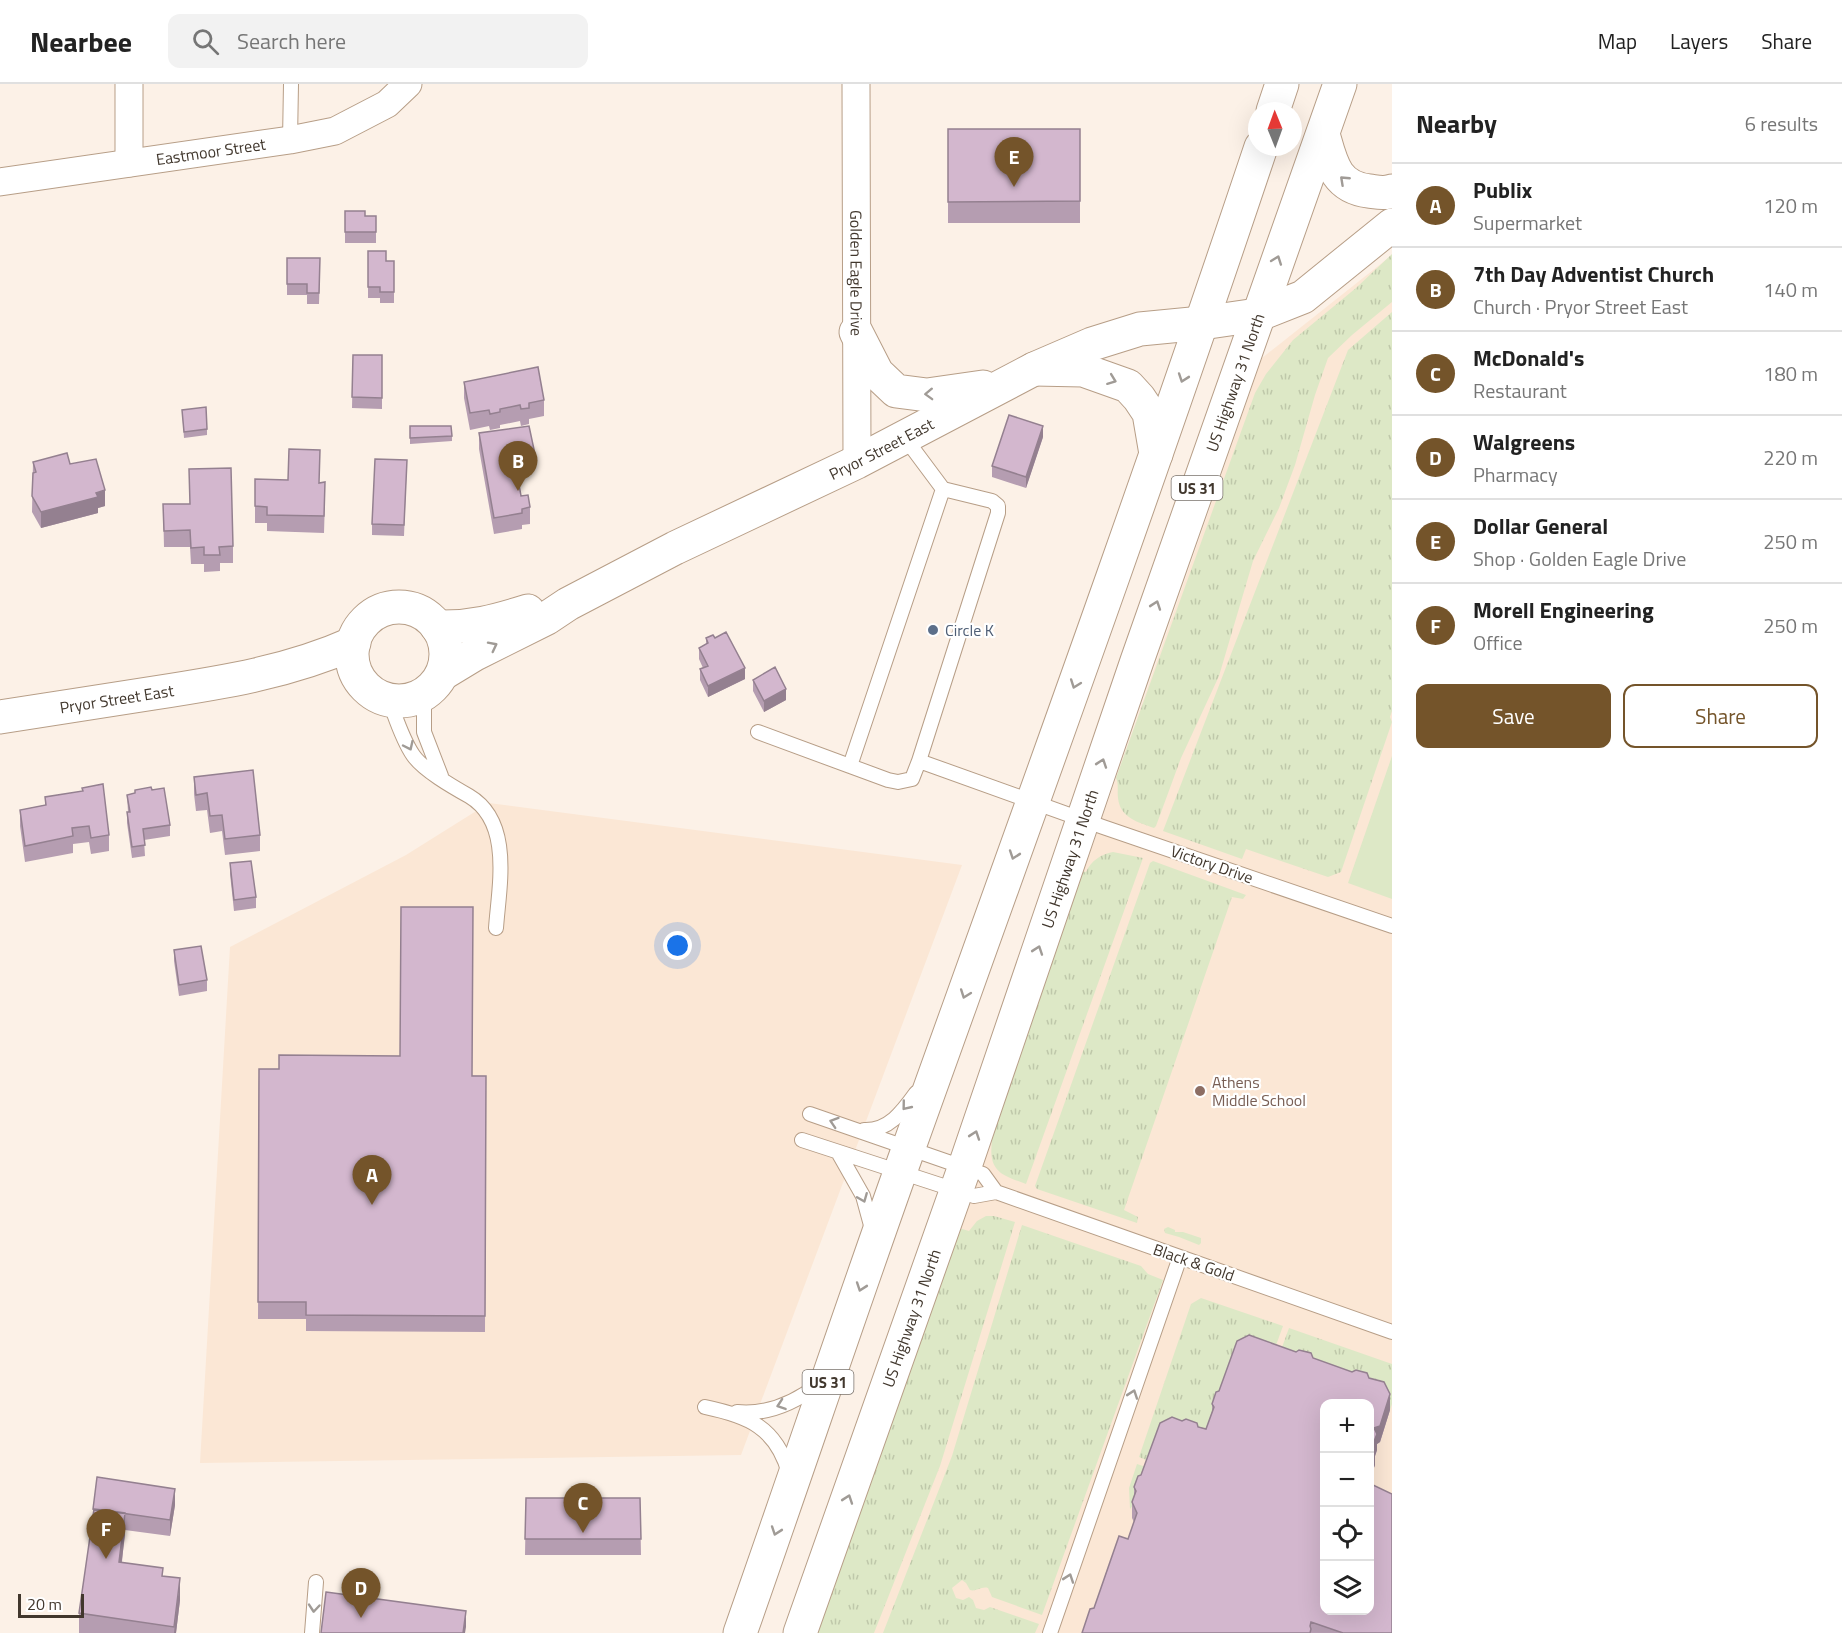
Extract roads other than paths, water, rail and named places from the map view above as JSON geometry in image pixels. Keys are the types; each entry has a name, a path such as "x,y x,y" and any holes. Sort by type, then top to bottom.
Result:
{"main road":[{"path":"1276,102 1282,84"},
{"name":"US Highway 31 North","path":"800,1633 960,1178 1257,315 1340,84"},
{"path":"1323,134 1331,164 1346,184 1357,190 1386,193 1392,191"},
{"name":"US 31","path":"740,1633 905,1160 1156,455 1257,156"},
{"name":"Pryor Street East","path":"433,684 475,654 547,618 568,604 675,548 858,462 1021,376 1092,344 1140,329 1257,315 1303,297 1392,225"},
{"path":"856,332 877,373 896,391 927,395 1021,376 1083,370 1128,386 1149,413 1156,455"},
{"name":"Pryor Street East","path":"437,627 487,624 542,607 568,604"},
{"path":"390,608 404,608 428,617 437,627 443,638 446,662 433,684 407,700 381,697 363,684 352,657 354,642 359,630 367,620 378,612 390,608"},
{"name":"Pryor Street East","path":"0,717 234,681 298,665 354,642"},
{"name":"Pryor Street East","path":"234,681 333,679 348,682 381,697"}],"street":[{"path":"129,84 129,163"},
{"name":"Eastmoor Street","path":"0,182 291,140 335,131 387,105 408,84"},
{"name":"Golden Eagle Drive","path":"856,84 858,462"}],"lane":[{"path":"291,84 291,140"},
{"path":"758,732 898,782 912,778 920,761 998,513 998,506 992,501 943,489 905,438"},
{"path":"850,766 943,489"},
{"path":"433,684 424,732 444,781"},
{"path":"381,697 414,756 444,781 477,801 490,816 501,857 496,928"},
{"name":"Victory Drive","path":"920,761 1392,926"},
{"path":"810,1114 857,1129 873,1130 890,1123 941,1060"},
{"path":"857,1129 905,1160"},
{"path":"802,1140 838,1152 905,1160"},
{"path":"838,1152 863,1196 871,1221 874,1249"},
{"name":"Black & Gold","path":"905,1160 960,1178 983,1174 996,1192"},
{"name":"Black & Gold","path":"905,1160 960,1178 974,1196 996,1192 1392,1332"},
{"path":"1050,1633 1180,1257"},
{"path":"726,1412 756,1412 782,1406 807,1394 829,1377"},
{"path":"705,1407 750,1420 771,1437 784,1458 792,1484"},
{"path":"312,1633 316,1582"}],"place":[{"name":"Dollar General","path":"1014,187"},
{"name":"7th Day Adventist Church","path":"518,491"},
{"name":"Circle K","path":"933,630"},
{"name":"Athens Middle School","path":"1200,1091"},
{"name":"Publix","path":"372,1205"},
{"name":"McDonald's","path":"583,1533"},
{"name":"Morell Engineering","path":"106,1559"},
{"name":"Walgreens","path":"361,1618"}]}
